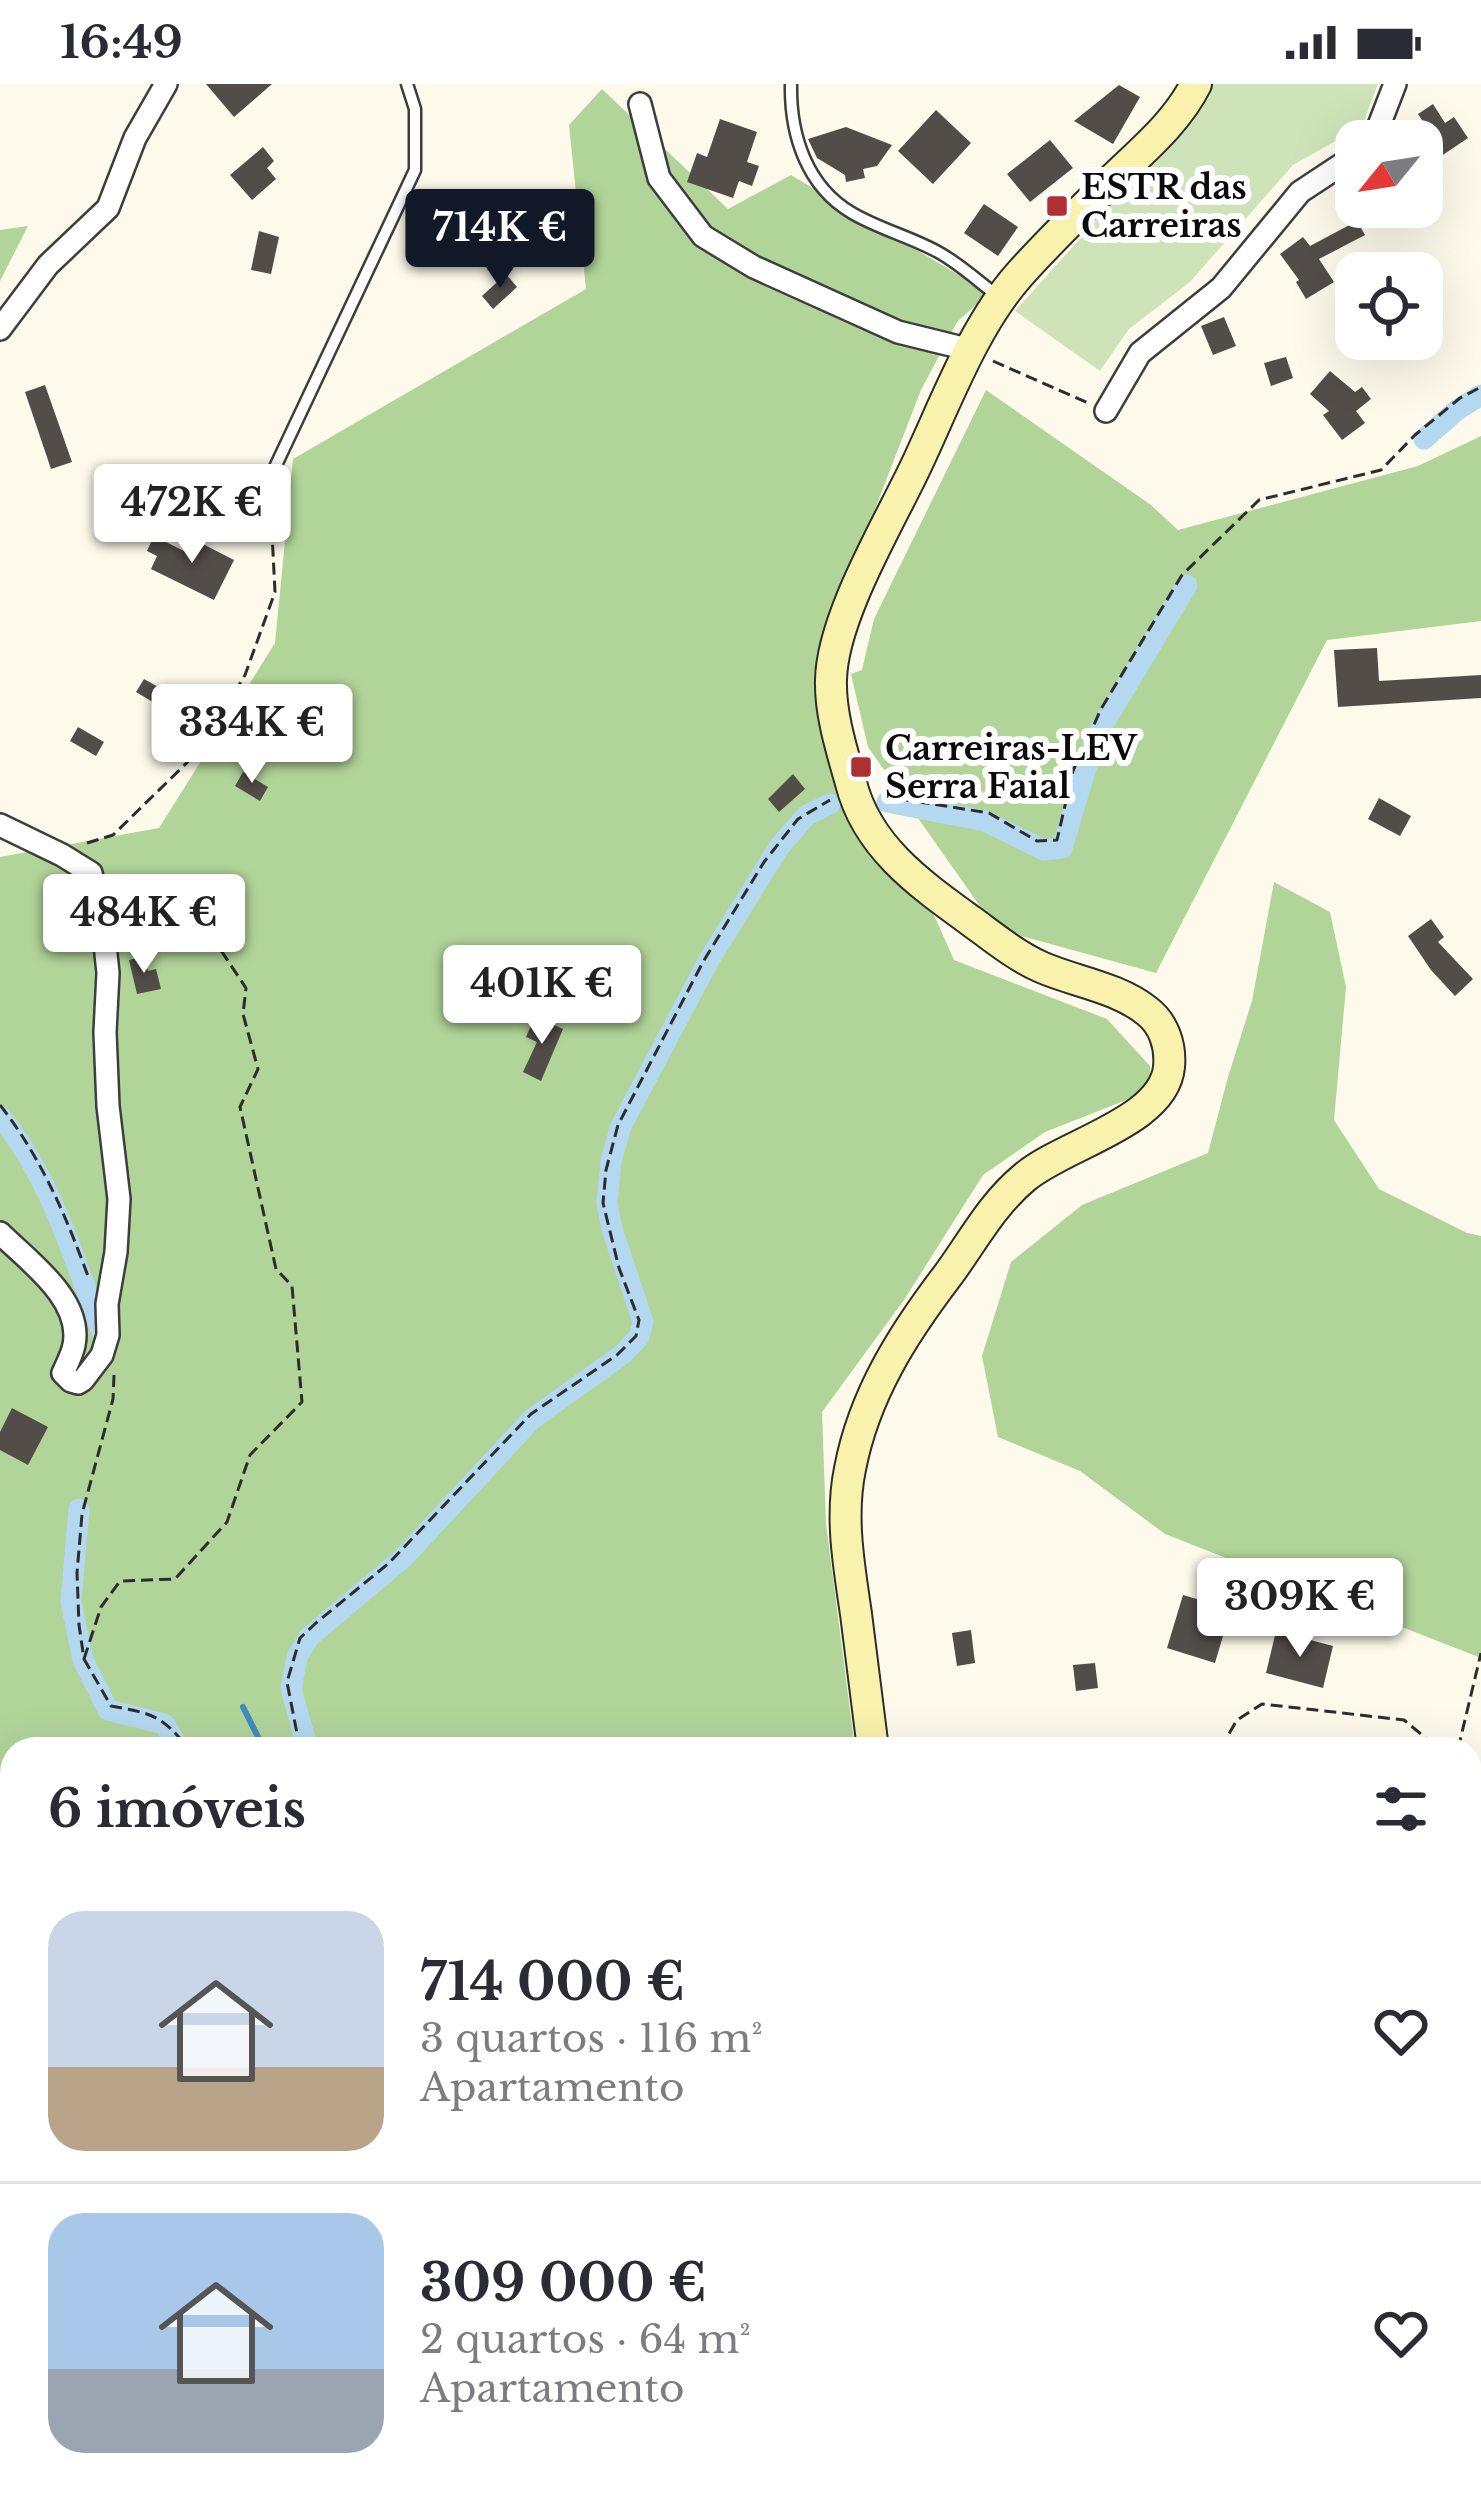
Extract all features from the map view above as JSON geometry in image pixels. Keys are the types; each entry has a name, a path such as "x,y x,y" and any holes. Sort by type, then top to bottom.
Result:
{"main road":[{"path":"872,1737 845,1524 849,1473 865,1413 884,1369 913,1321 1007,1193 1050,1158 1141,1113 1159,1094 1169,1064 1164,1033 1147,1010 1037,966 920,884 890,855 854,796 832,700 836,647 852,601 971,350 1001,298 1055,237 1162,132 1196,84"}],"street":[{"path":"0,329 48,265 108,208 136,138 166,84"},
{"path":"1381,120 1395,84"},
{"path":"640,104 659,178 703,236 754,267 898,332 971,350"},
{"path":"1106,412 1140,353 1221,288 1300,192 1335,169"},
{"path":"0,825 91,873 102,916 108,973 108,1106 119,1199 108,1335 102,1355 78,1383 70,1382 63,1373 75,1340 70,1312 55,1288 0,1233"}],"lane":[{"path":"269,480 415,170 415,109 407,84"},
{"path":"791,84 795,137 826,192 850,212 944,255 1001,298"},
{"path":"94,884 121,904 197,926 208,916 198,884"}],"path":[{"path":"971,350 1106,412"},
{"path":"297,1737 287,1682 300,1638 389,1563 531,1414 636,1336 638,1320 603,1203 618,1125 704,962 764,862 798,819 826,800 886,796 989,813 1037,841 1057,840 1073,771 1101,710 1182,575 1258,500 1381,470 1415,435 1481,387"},
{"path":"62,854 113,835 202,748 245,675 275,592 269,480"},
{"path":"84,1660 100,1607 120,1581 175,1579 227,1522 250,1456 302,1402 292,1286 276,1269 240,1107 257,1069 243,1014 246,988 220,949 197,926"},
{"path":"0,1106 19,1129 66,1217 94,1294"},
{"path":"108,1335 113,1399 82,1514 77,1574 84,1660 111,1706 166,1722 178,1737"},
{"path":"1462,1737 1481,1653"},
{"path":"1227,1737 1237,1720 1262,1704 1404,1720 1425,1737"}],"green space":[{"path":"1212,84 1378,84 1364,120 1335,120 1335,141 1293,165 1190,282 1129,329 1100,371 1015,311 1185,122"},
{"path":"602,89 728,209 791,175 989,293 957,322 921,390 817,659 853,801 920,884 954,960 1107,1019 1150,1066 1150,1083 1134,1097 1045,1132 983,1175 904,1300 822,1412 826,1524 853,1737 0,1737 0,857 159,828 275,643 293,459 586,289 569,125"},
{"path":"28,226 0,281 0,230"},
{"path":"986,390 1151,505 1178,530 1418,466 1481,436 1481,621 1327,640 1156,973 996,929 868,747 851,674 862,670 874,619"},
{"path":"1274,882 1330,912 1346,987 1334,1120 1379,1189 1481,1236 1481,1658 1165,1534 1080,1471 998,1437 982,1356 1011,1262 1082,1205 1208,1153 1252,1001"}],"building":[{"path":"206,84 272,84 234,117"},
{"path":"1119,85 1140,97 1113,144 1074,121"},
{"path":"1433,104 1445,123 1454,117 1468,138 1443,155 1443,120 1422,120 1418,114"},
{"path":"936,110 971,143 933,184 898,151"},
{"path":"720,119 757,132 747,162 759,166 752,186 739,181 733,198 687,182 697,153 707,157"},
{"path":"846,127 892,145 877,166 863,169 865,178 846,182 845,175 817,158 808,139"},
{"path":"1050,140 1073,168 1030,202 1007,174"},
{"path":"263,147 274,161 267,168 276,179 252,200 230,175"},
{"path":"984,204 1018,227 998,256 964,233"},
{"path":"1344,228 1361,228 1365,235 1319,259 1334,282 1306,299 1280,254 1303,237 1310,246"},
{"path":"259,231 279,237 271,274 251,270"},
{"path":"506,274 517,287 493,309 482,296"},
{"path":"1224,317 1236,346 1213,355 1201,326"},
{"path":"1286,357 1293,378 1271,386 1264,363"},
{"path":"1330,371 1355,392 1362,387 1371,399 1356,411 1365,423 1342,440 1323,415 1329,411 1310,394"},
{"path":"45,385 72,462 51,469 25,392"},
{"path":"154,536 184,551 191,538 234,560 214,600 151,569 157,556 147,551"},
{"path":"1377,648 1379,681 1481,675 1481,698 1338,707 1334,650"},
{"path":"144,679 169,693 161,707 136,692"},
{"path":"78,727 104,742 96,756 70,741"},
{"path":"243,772 268,787 260,801 235,786"},
{"path":"793,774 805,789 779,812 768,799"},
{"path":"1379,798 1411,816 1400,836 1368,819"},
{"path":"1431,919 1444,937 1438,942 1473,979 1455,996 1408,936"},
{"path":"145,956 148,971 156,969 161,989 137,994 129,960"},
{"path":"535,1016 563,1029 541,1081 523,1072 537,1042 526,1037"},
{"path":"12,1408 48,1427 28,1465 0,1450 0,1432"},
{"path":"1183,1595 1231,1609 1215,1663 1167,1648"},
{"path":"971,1630 975,1663 957,1666 952,1633"},
{"path":"1276,1631 1333,1646 1323,1688 1266,1673"},
{"path":"1095,1663 1098,1688 1076,1691 1073,1665"}],"waterway":[{"path":"1424,439 1481,395"},
{"path":"887,802 985,821 1044,850 1062,848 1095,738 1187,585"},
{"path":"305,1737 291,1689 297,1657 309,1637 403,1558 532,1419 623,1354 639,1337 643,1322 607,1203 621,1126 709,960 779,847 807,815 830,804"},
{"path":"0,1116 46,1191 100,1328"},
{"path":"79,1509 71,1602 83,1660 108,1710 164,1724 172,1737"},
{"path":"243,1707 258,1737"}],"place":[{"name":"ESTR das Carreiras","path":"1057,206"},
{"name":"Carreiras-LEV Serra Faial","path":"861,767"}]}
